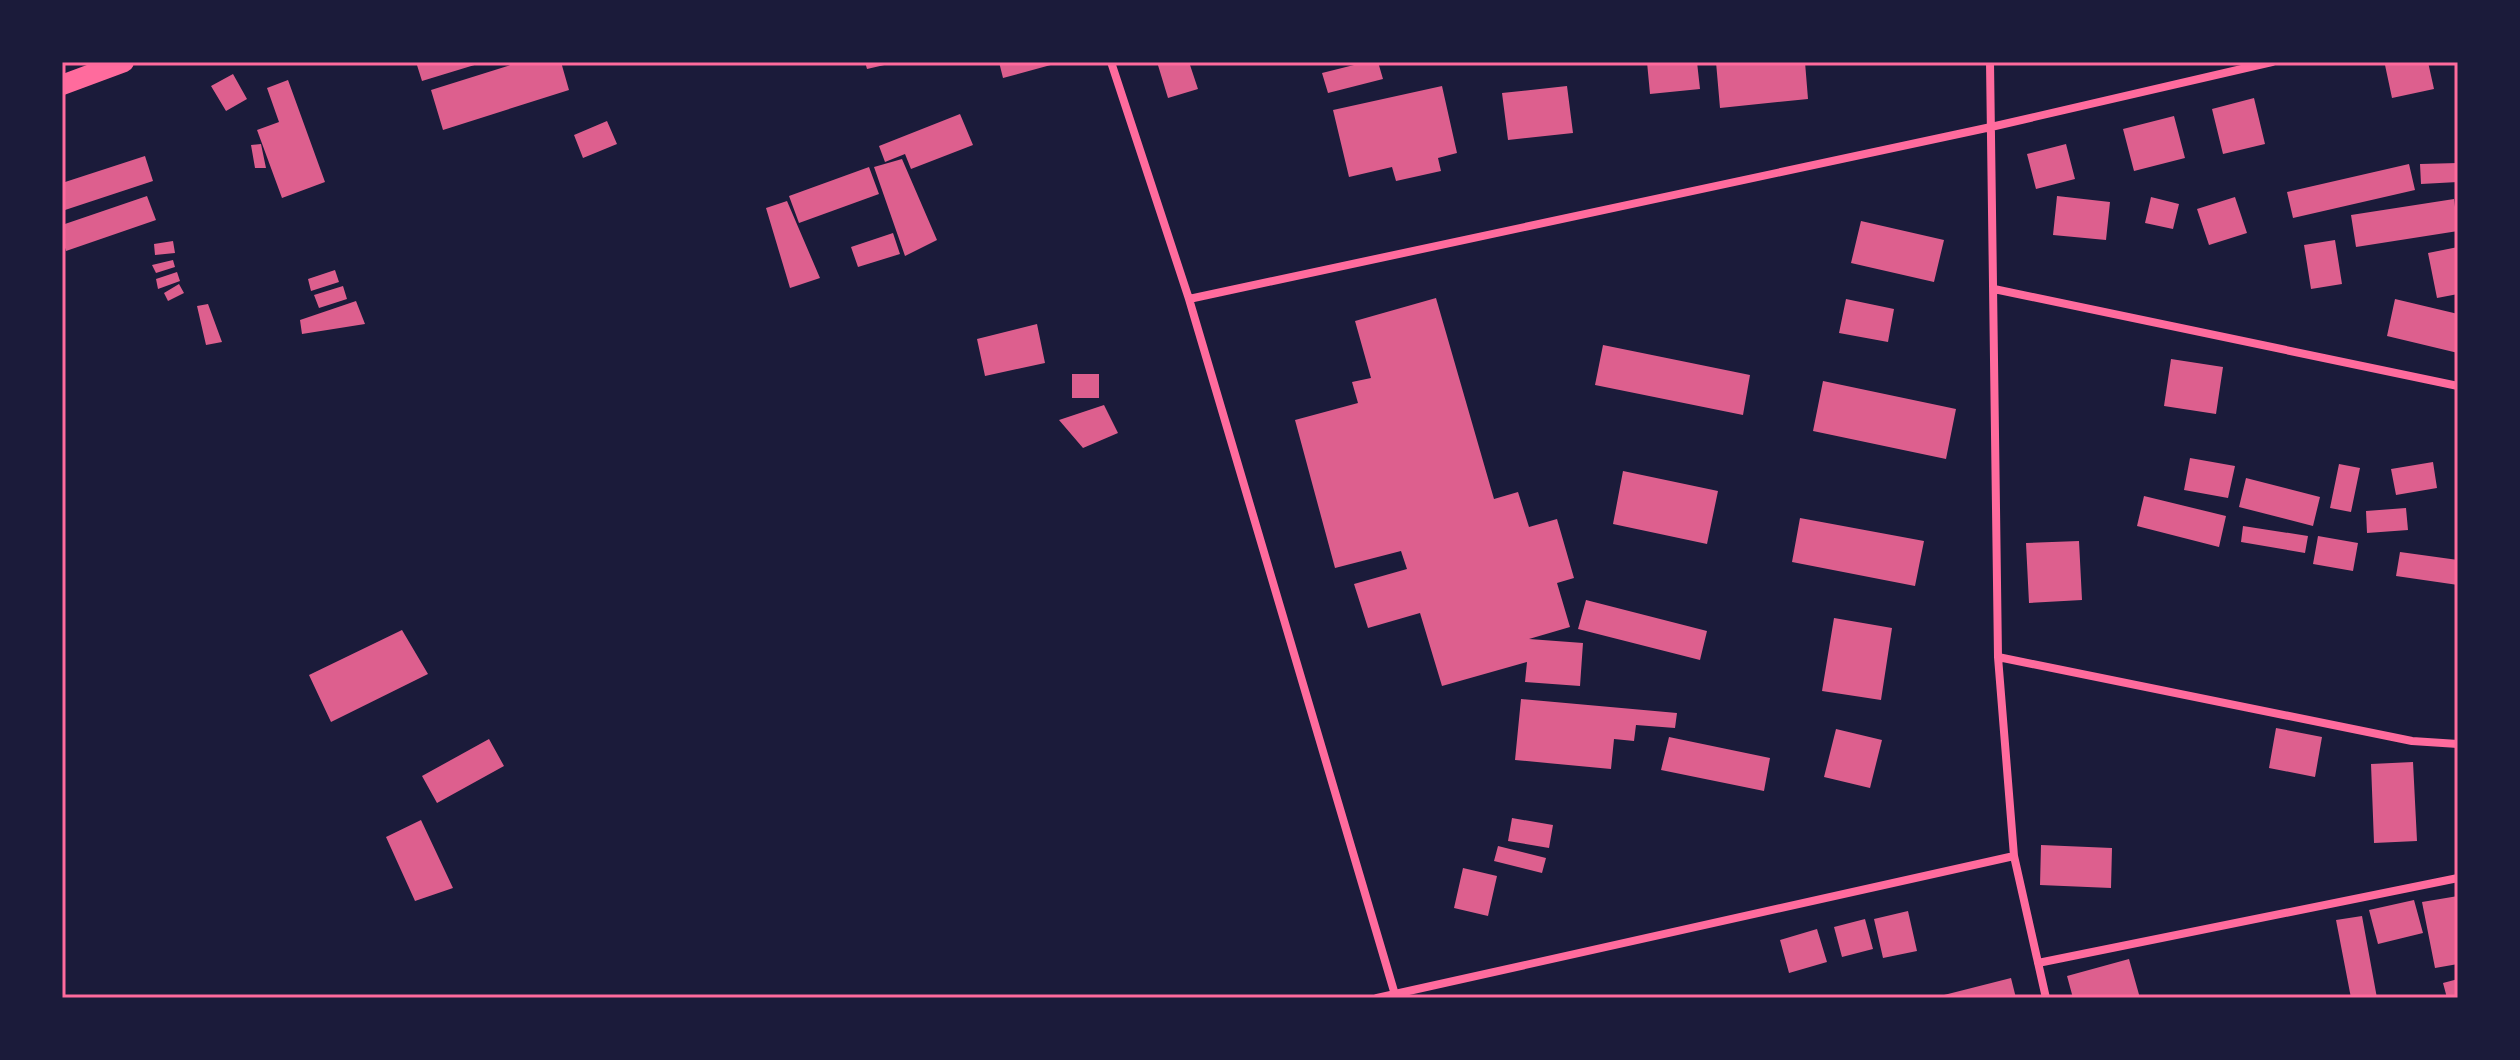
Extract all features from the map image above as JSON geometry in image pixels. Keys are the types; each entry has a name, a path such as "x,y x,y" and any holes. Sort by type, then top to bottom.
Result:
{"main road":[{"path":"62,85 124,62"}],"street":[{"path":"1111,62 1189,299 1395,996"},
{"path":"1990,62 1998,657 2014,856 2046,998"},
{"path":"1189,299 1991,127 2272,62"},
{"path":"1994,289 2458,386"},
{"path":"1998,657 2412,741 2458,744"},
{"path":"1377,998 2014,856"},
{"path":"2038,963 2458,878"}],"building":[{"path":"416,62 481,62 481,63 422,81"},
{"path":"520,62 561,62 569,90 443,130 431,90"},
{"path":"865,62 893,62 893,63 867,69"},
{"path":"999,62 1058,62 1058,63 1003,78"},
{"path":"1157,62 1189,62 1198,89 1168,98"},
{"path":"1378,62 1383,79 1328,93 1322,73"},
{"path":"1647,62 1697,62 1700,89 1650,94"},
{"path":"1716,62 1805,62 1808,99 1720,108"},
{"path":"2428,62 2434,89 2392,98 2385,65"},
{"path":"233,74 247,99 226,111 211,86"},
{"path":"288,80 325,182 282,198 257,130 279,122 267,88"},
{"path":"1442,86 1457,153 1438,158 1441,171 1396,181 1392,167 1349,177 1333,110"},
{"path":"1567,86 1573,133 1508,140 1502,93"},
{"path":"2254,98 2265,144 2223,154 2212,109"},
{"path":"960,114 973,145 911,169 905,154 885,162 879,146"},
{"path":"2174,116 2185,158 2134,171 2123,129"},
{"path":"607,121 617,144 583,158 574,135"},
{"path":"261,144 266,168 255,168 251,145"},
{"path":"2066,144 2075,179 2036,189 2027,154"},
{"path":"145,156 153,181 62,211 62,183"},
{"path":"902,159 937,240 905,256 874,167"},
{"path":"2458,163 2458,182 2421,184 2420,164"},
{"path":"2409,164 2415,190 2293,218 2287,192"},
{"path":"869,167 879,194 799,223 789,196"},
{"path":"147,196 156,220 66,251 62,225"},
{"path":"2057,196 2110,202 2106,240 2053,235"},
{"path":"2151,197 2179,204 2173,229 2145,223"},
{"path":"2235,197 2247,233 2209,245 2197,209"},
{"path":"2454,199 2458,231 2356,247 2351,215"},
{"path":"787,201 820,278 790,288 766,208"},
{"path":"1861,221 1944,240 1934,282 1851,263"},
{"path":"893,233 900,254 858,267 851,247"},
{"path":"2335,240 2342,284 2311,289 2304,245"},
{"path":"173,241 175,253 155,255 154,244"},
{"path":"2458,247 2458,294 2437,298 2428,253"},
{"path":"173,260 175,267 156,273 152,265"},
{"path":"335,270 339,282 311,291 308,279"},
{"path":"177,272 180,281 158,289 156,279"},
{"path":"179,284 184,293 168,301 164,293"},
{"path":"343,286 347,299 319,308 314,295"},
{"path":"1436,298 1494,499 1518,492 1529,527 1557,519 1574,578 1557,583 1570,627 1529,639 1583,643 1580,686 1525,682 1527,662 1442,686 1420,613 1368,628 1354,584 1407,569 1401,551 1335,568 1295,420 1358,403 1352,382 1371,378 1355,321"},
{"path":"1846,299 1894,309 1888,342 1839,333"},
{"path":"2395,299 2458,314 2458,353 2387,336"},
{"path":"356,301 365,324 302,334 300,320"},
{"path":"208,304 222,342 206,345 197,306"},
{"path":"1037,324 1045,363 985,376 977,339"},
{"path":"1603,345 1750,375 1743,415 1595,385"},
{"path":"2171,359 2223,367 2216,414 2164,406"},
{"path":"1072,374 1099,374 1099,398 1072,398"},
{"path":"1823,381 1956,409 1946,459 1813,431"},
{"path":"1104,405 1118,433 1083,448 1059,420"},
{"path":"2190,458 2235,466 2228,498 2184,490"},
{"path":"2433,462 2437,488 2396,495 2391,469"},
{"path":"2339,464 2360,468 2351,512 2330,508"},
{"path":"1623,471 1718,491 1707,544 1613,524"},
{"path":"2246,478 2320,497 2313,526 2239,507"},
{"path":"2144,496 2226,516 2219,547 2137,526"},
{"path":"2406,508 2408,530 2367,533 2366,511"},
{"path":"1800,518 1924,541 1915,586 1792,562"},
{"path":"2243,526 2308,536 2305,553 2241,542"},
{"path":"2318,536 2358,543 2353,571 2313,564"},
{"path":"2079,541 2082,600 2029,603 2026,543"},
{"path":"2400,552 2458,560 2458,585 2396,576"},
{"path":"1586,600 1707,631 1700,660 1578,629"},
{"path":"1834,618 1892,628 1881,700 1822,691"},
{"path":"402,630 428,674 331,722 309,675"},
{"path":"1521,699 1677,713 1675,728 1636,725 1634,741 1614,739 1611,769 1515,760"},
{"path":"2276,728 2322,737 2315,777 2269,768"},
{"path":"1836,729 1882,740 1870,788 1824,777"},
{"path":"1669,737 1770,758 1764,791 1661,770"},
{"path":"489,739 504,766 437,803 422,776"},
{"path":"2413,762 2417,841 2374,843 2371,764"},
{"path":"1512,818 1553,825 1549,848 1508,841"},
{"path":"421,820 453,888 415,901 386,837"},
{"path":"2041,845 2112,848 2111,888 2040,885"},
{"path":"1498,846 1546,858 1542,873 1494,861"},
{"path":"1463,868 1497,876 1488,916 1454,908"},
{"path":"2458,896 2458,964 2435,968 2422,902"},
{"path":"2414,900 2423,933 2378,944 2369,910"},
{"path":"1908,911 1917,951 1883,958 1874,919"},
{"path":"2362,916 2377,998 2351,998 2336,920"},
{"path":"1865,919 1873,949 1842,957 1834,927"},
{"path":"1817,929 1827,962 1789,973 1780,940"},
{"path":"2129,959 2140,998 2073,998 2067,976"},
{"path":"2011,978 2016,998 1945,998 1944,995"},
{"path":"2458,979 2458,998 2447,998 2443,983"}]}
